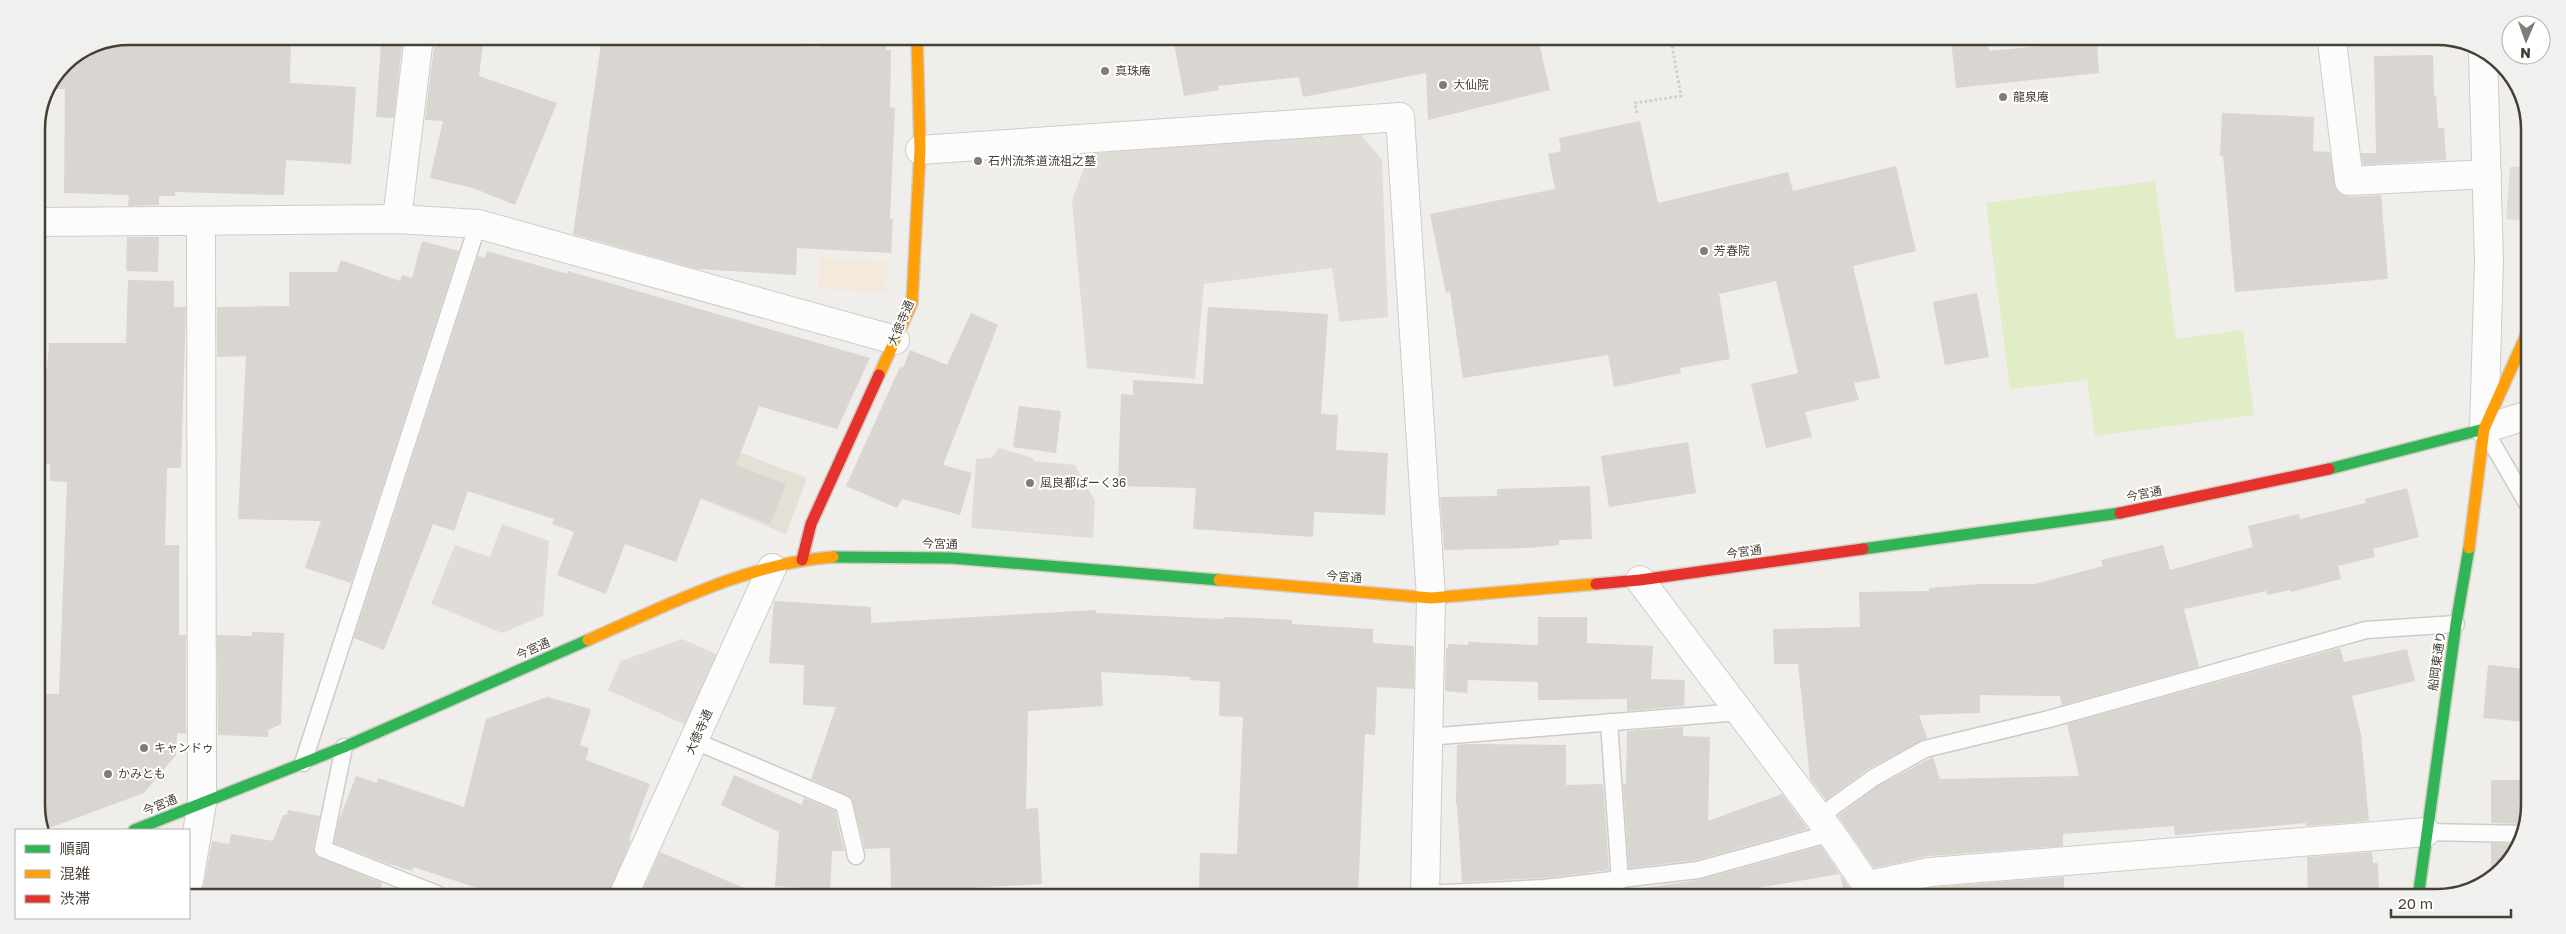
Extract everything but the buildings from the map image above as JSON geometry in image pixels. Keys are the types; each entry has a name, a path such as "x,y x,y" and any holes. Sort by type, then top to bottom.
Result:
{"street":[{"path":"397,219 418,45"},
{"name":"大徳寺通","path":"802,560 811,524 912,303 920,150 917,45"},
{"path":"2332,45 2349,181 2487,174"},
{"path":"2483,59 2489,262 2484,429"},
{"path":"920,150 1400,117 1431,598 1425,889"},
{"path":"45,222 397,219 478,224 894,340"},
{"path":"190,875 202,803 201,222"},
{"path":"2484,429 2521,347"},
{"path":"2484,429 2521,417"},
{"name":"今宮通","path":"137,829 344,747 696,593 802,560 889,556 951,558 1431,598 1640,580 2139,510 2323,471 2484,429"},
{"name":"船岡東通り","path":"2419,889 2456,624 2473,524 2484,429"},
{"name":"大徳寺通","path":"626,889 772,568"},
{"path":"1640,580 1825,825 1871,889"},
{"path":"1878,889 1930,872 2426,832"}],"lane":[{"path":"303,763 478,224"},
{"path":"2484,429 2521,493"},
{"path":"1527,889 1620,881 1698,870 1825,825 1873,778 1925,749 2049,719 2366,630 2456,624"},
{"path":"1427,736 1739,712"},
{"path":"1608,722 1620,881"},
{"path":"695,741 844,804 856,856"},
{"path":"344,747 324,849 424,889"},
{"path":"2426,832 2516,834"}],"path":[{"path":"1637,113 1635,103 1681,96 1672,45"}],"shaded area":[{"path":"1356,129 1382,160 1388,317 1340,322 1332,268 1204,284 1195,379 1087,368 1072,201 1089,154"},
{"path":"2521,166 2521,221 2506,219 2510,167"},
{"path":"819,258 887,262 886,292 818,289"},
{"path":"672,426 807,478 786,534 652,479"},
{"name":"風良都ぱーく36","path":"999,448 1033,458 1034,461 1075,465 1095,501 1093,538 971,528 976,459 991,458"},
{"path":"502,524 549,541 543,616 502,633 431,604 455,545 490,557"},
{"path":"682,639 721,656 690,727 608,690 621,661"}],"green space":[{"path":"2155,181 2176,339 2243,330 2254,415 2095,436 2087,380 2010,389 1986,203"}],"traffic: fast":[{"path":"2329,469 2484,429"},
{"path":"1863,549 2120,513"},
{"path":"2419,889 2456,624 2469,548"},
{"path":"833,557 951,558 1219,580"},
{"path":"137,829 344,747 588,640"}],"traffic: slow":[{"path":"879,375 912,303 920,150 917,45"},
{"path":"2469,548 2484,429 2521,347"},
{"path":"588,640 677,600 738,577 801,561 833,557"},
{"path":"1219,580 1431,598 1596,584"}],"traffic: jam":[{"path":"802,560 811,524 879,375"},
{"path":"2120,513 2329,469"},
{"path":"1596,584 1640,580 1863,549"}],"place":[{"name":"真珠庵","path":"1105,71"},
{"name":"大仙院","path":"1443,85"},
{"name":"龍泉庵","path":"2003,97"},
{"name":"石州流茶道流祖之墓","path":"978,161"},
{"name":"芳春院","path":"1704,251"},
{"name":"風良都ぱーく36","path":"1030,483"},
{"name":"キャンドゥ","path":"144,748"},
{"name":"かみとも","path":"108,774"}]}
